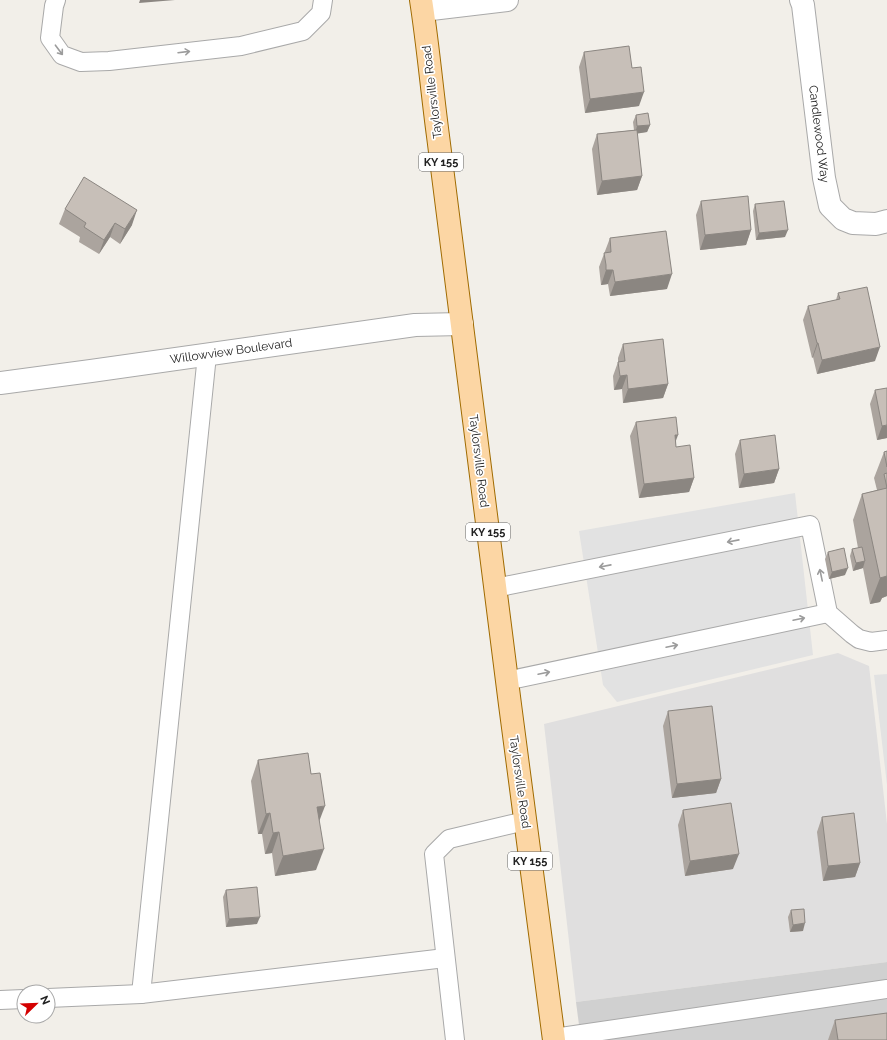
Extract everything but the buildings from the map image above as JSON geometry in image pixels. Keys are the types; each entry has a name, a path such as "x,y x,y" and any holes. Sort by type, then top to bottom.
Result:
{"main road":[{"name":"Taylorsville Road","path":"422,5 430,81 462,324 506,681 554,1039"}],"street":[{"path":"422,5 507,0"},
{"name":"Candlewood Way","path":"801,0 803,5 824,178 830,206 843,218 853,223 876,224 887,222"},
{"name":"Willowview Boulevard","path":"0,382 91,371 415,325 462,324"}],"lane":[{"path":"56,0 50,38 62,55 81,62 109,61 241,46 303,31 321,13 323,0"},
{"path":"141,994 207,355"},
{"path":"495,588 810,525 828,613 859,639 871,642 887,640"},
{"path":"506,681 828,613"},
{"path":"455,1040 434,854 449,839 525,821"},
{"path":"56,998 141,994 445,958"},
{"path":"554,1039 887,989"},
{"path":"0,1000 16,999"}],"shaded area":[{"path":"795,493 813,655 617,702 603,685 579,531"},
{"path":"838,653 869,666 887,824 887,962 576,1002 544,724"},
{"path":"887,674 887,785 874,675"},
{"path":"887,962 887,1040 581,1040 576,1002"}]}
